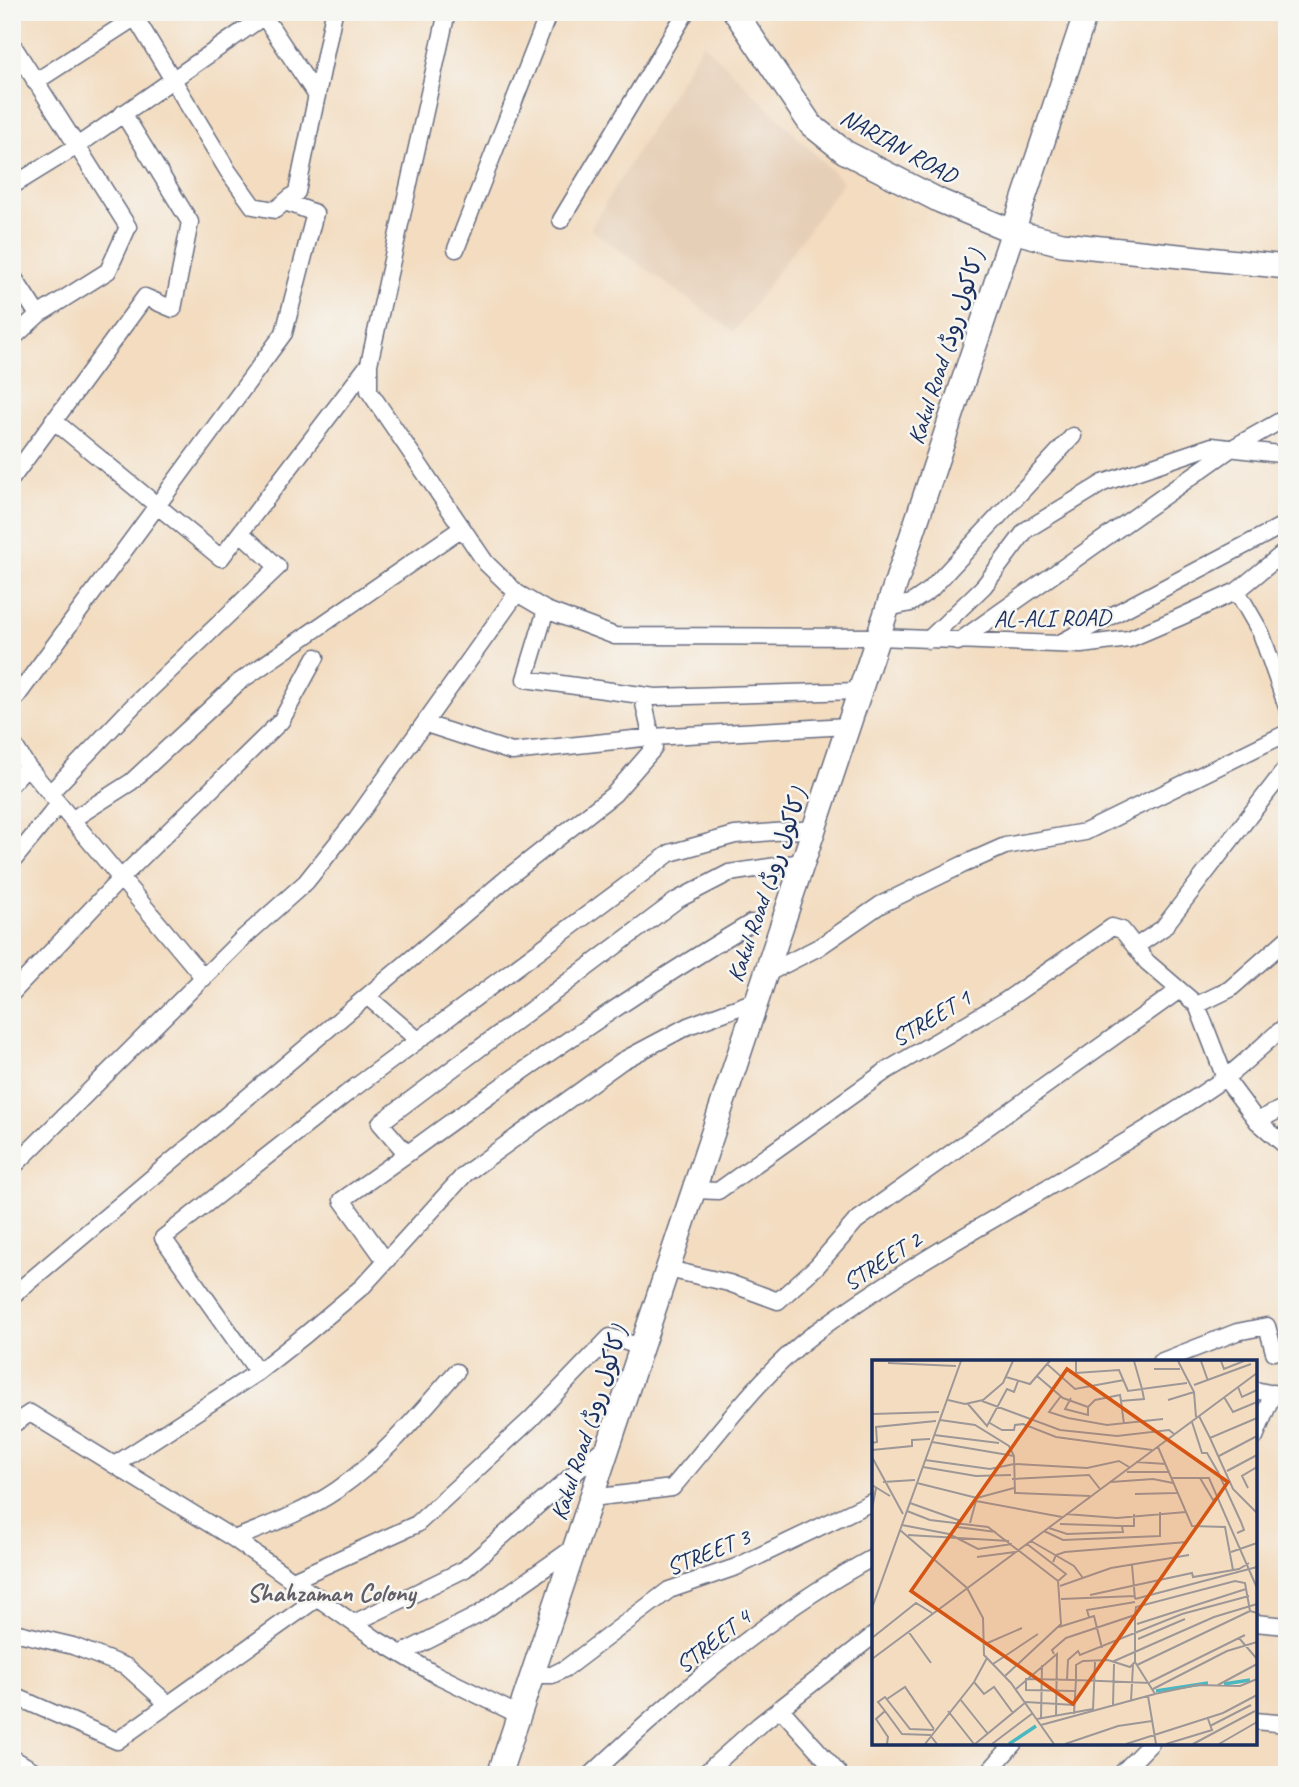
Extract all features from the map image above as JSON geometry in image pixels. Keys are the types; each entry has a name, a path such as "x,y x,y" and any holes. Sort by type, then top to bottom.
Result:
{"main road":[{"name":"NARIAN ROAD","path":"735,12 803,117 845,152 940,201 1012,231 1062,244 1287,267"},
{"name":"Kakul Road (کاکول روڈ)","path":"499,1775 1086,12"}],"street":[{"path":"35,82 137,14 172,79 228,171 253,205 275,210 298,192 334,12"},
{"path":"53,420 221,558 369,365 447,12"},
{"path":"456,249 549,12"},
{"path":"561,219 686,12"},
{"path":"12,186 77,146 265,14 317,96"},
{"path":"12,44 128,227 108,271 37,316 12,339"},
{"path":"12,478 145,297 173,309 190,222 123,113"},
{"path":"12,703 285,333 315,213 288,202"},
{"path":"12,275 37,316"},
{"name":"AL-ALI ROAD","path":"369,365 369,391 486,564 517,593 546,610 615,636 878,637 1056,645 1129,639 1237,591 1287,550"},
{"path":"958,642 1235,447 1287,417"},
{"path":"888,608 911,603 930,590 1073,436"},
{"path":"928,640 984,586 1026,530 1103,483 1212,446 1287,456"},
{"path":"1056,645 1287,523"},
{"path":"73,819 131,782 239,682 462,528"},
{"path":"12,862 55,799 133,706 278,567 241,533"},
{"path":"1237,591 1261,633 1287,707"},
{"path":"12,1168 204,978 306,882 426,724 517,593"},
{"path":"546,610 525,679 642,695 859,691"},
{"path":"12,993 121,878 281,721 316,657"},
{"path":"12,1296 507,878 614,794 654,748 642,695"},
{"path":"426,724 512,752 652,737 848,726"},
{"path":"764,975 819,947 880,905 962,865 1005,846 1085,832 1287,733"},
{"path":"12,742 27,766 204,978"},
{"path":"12,783 27,766"},
{"path":"1135,947 1163,928 1287,767"},
{"path":"258,1372 163,1238 418,1040 670,853 735,835 814,829"},
{"path":"407,1154 380,1123 677,900 729,873 802,862"},
{"path":"386,1260 342,1200 522,1070 641,990 751,923"},
{"name":"STREET 1","path":"694,1190 718,1191 886,1071 1005,1001 1112,927 1122,930 1178,991 1197,1005"},
{"path":"1287,939 1230,989 1197,1005 1225,1078 1256,1121 1287,1147"},
{"path":"667,1269 729,1283 778,1301 817,1266 856,1221 1178,991"},
{"path":"368,997 418,1040"},
{"path":"116,1464 258,1372 363,1286 465,1174 622,1061 688,1026 755,1001"},
{"name":"STREET 2","path":"592,1498 672,1488 761,1385 814,1334 963,1236 1131,1139 1225,1078 1287,1025"},
{"path":"1256,1121 1287,1106"},
{"path":"1165,1360 1237,1332 1267,1326 1275,1352 1287,1347"},
{"path":"293,1580 418,1524 530,1420 610,1337 641,1347"},
{"path":"234,1539 296,1514 365,1469 395,1441 456,1372"},
{"path":"1257,1390 1280,1395 1257,1434"},
{"path":"12,1425 30,1413 234,1539 401,1654 444,1679 519,1715"},
{"path":"354,1623 464,1569 609,1442"},
{"name":"STREET 3","path":"532,1675 552,1675 566,1668 669,1590 736,1567 872,1503"},
{"path":"401,1654 478,1615 576,1546"},
{"name":"STREET 4","path":"591,1775 687,1689 775,1620 872,1558"},
{"path":"12,1695 117,1741 319,1598"},
{"path":"1257,1623 1287,1626"},
{"path":"12,1636 14,1632 73,1646 127,1667 168,1704"},
{"path":"703,1775 780,1708 872,1637"},
{"path":"780,1708 840,1775"},
{"path":"1257,1721 1287,1724"},
{"path":"986,1775 1012,1745"},
{"path":"1120,1775 1149,1745"},
{"path":"12,1758 41,1775"}],"shaded area":[{"path":"703,43 843,182 734,332 590,229"}],"district":[{"name":"Shahzaman Colony","path":"331,1592"}]}
